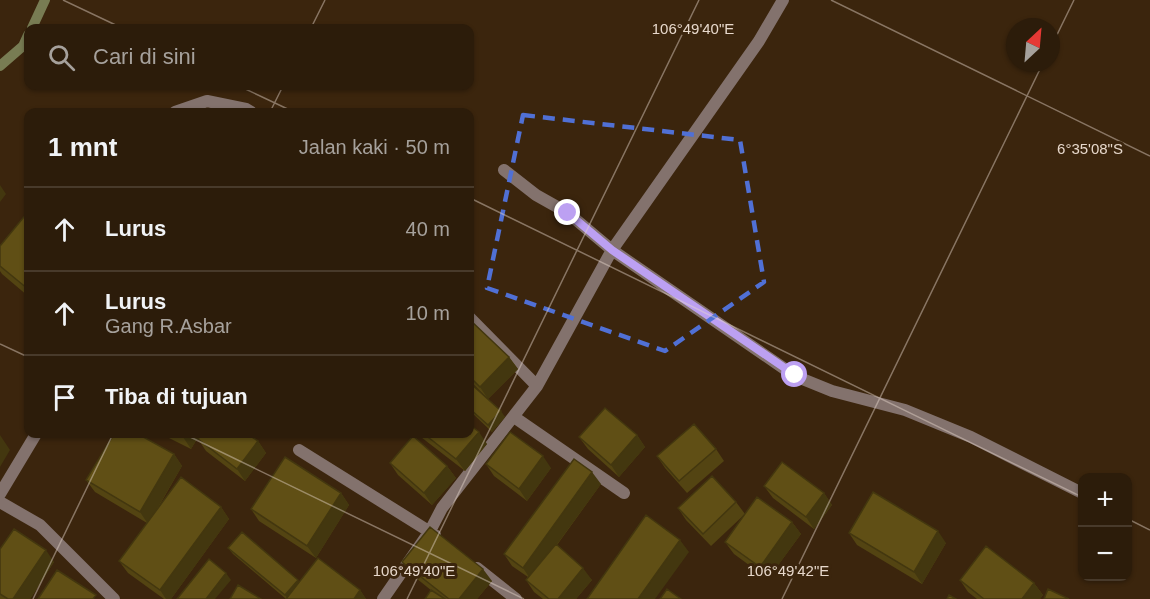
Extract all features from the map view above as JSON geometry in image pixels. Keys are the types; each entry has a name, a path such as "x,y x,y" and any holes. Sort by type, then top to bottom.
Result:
{"street":[{"path":"383,599 430,531 442,508 537,386 612,250 759,41 783,0"},
{"path":"188,108 207,102 240,108"},
{"path":"504,170 536,195 568,213 612,250 795,375 832,391 905,410 971,437 1078,490"},
{"path":"474,322 537,386"},
{"path":"514,417 624,493"},
{"path":"0,494 34,438"},
{"path":"299,450 430,531 447,545"},
{"path":"0,502 39,525 114,599"},
{"path":"465,558 516,599"}],"highlighted area":[{"path":"523,115 740,140 764,282 665,351 487,288"}],"building":[{"path":"24,217 24,286 0,266 0,246"},
{"path":"474,324 509,357 480,387 474,381"},
{"path":"474,387 501,411 488,425 474,413"},
{"path":"605,408 637,435 611,465 579,437"},
{"path":"694,424 716,449 679,481 657,456"},
{"path":"474,428 479,432 474,438"},
{"path":"510,432 543,456 519,489 486,464"},
{"path":"112,438 145,438 174,454 140,512 86,480"},
{"path":"253,438 258,441 237,469 198,439"},
{"path":"411,438 415,438 447,466 424,493 390,463"},
{"path":"429,438 474,438 456,459"},
{"path":"285,457 341,493 307,546 251,509"},
{"path":"574,459 592,472 523,568 504,554"},
{"path":"782,462 824,493 806,517 764,486"},
{"path":"712,476 736,502 703,534 678,508"},
{"path":"181,477 221,507 160,590 119,561"},
{"path":"873,492 938,531 914,572 849,533"},
{"path":"757,497 792,522 760,567 725,542"},
{"path":"646,515 680,540 638,599 587,599"},
{"path":"430,527 483,569 459,599 449,599 402,562"},
{"path":"14,529 46,550 13,599 8,599 0,594 0,549"},
{"path":"242,532 298,580 285,595 228,548"},
{"path":"556,544 583,568 558,599 549,599 526,580"},
{"path":"986,546 1034,583 1022,599 984,599 960,580"},
{"path":"318,558 360,590 354,599 286,599"},
{"path":"209,559 226,573 206,599 177,599"},
{"path":"57,570 96,595 93,599 38,599"},
{"path":"238,585 261,599 230,599"},
{"path":"667,589 681,599 660,599"},
{"path":"1048,589 1069,599 1044,599"},
{"path":"431,590 445,599 425,599"}],"waterway":[{"path":"34,24 45,0"},
{"path":"0,66 24,44"}],"route":[{"path":"568,213 612,250 795,375"}]}
